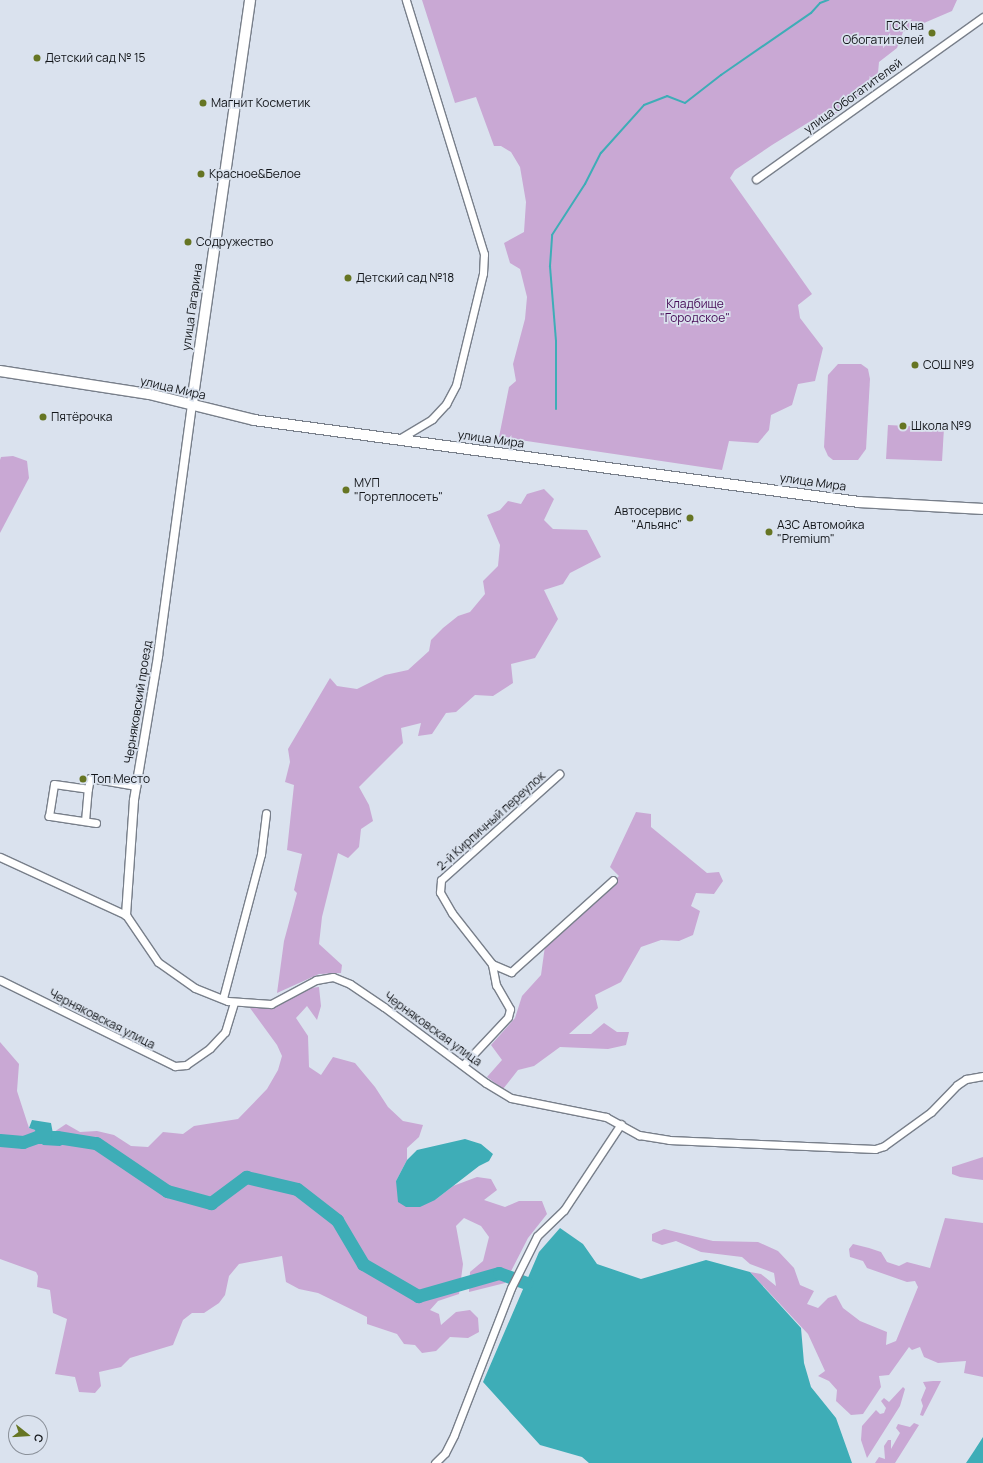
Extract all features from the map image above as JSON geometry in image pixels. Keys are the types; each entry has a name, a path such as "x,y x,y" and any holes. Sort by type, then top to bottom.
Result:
{"main road":[{"name":"улица Гагарина","path":"192,404 250,0"},
{"name":"улица Мира","path":"0,371 192,404 254,420 859,502 983,509"}],"street":[{"path":"399,439 432,419 446,404 456,385 483,273 484,254 406,0"},
{"name":"улица Обогатителей","path":"756,179 983,17"},
{"name":"Черняковский проезд","path":"126,915 128,864 136,786 158,656 192,404"},
{"name":"2-й Кирпичный переулок","path":"492,964 452,912 440,892 441,880 559,774"},
{"path":"85,821 90,778 136,786"},
{"path":"88,789 54,784 48,816 96,823"},
{"path":"223,998 261,854 266,814"},
{"path":"0,857 126,915"},
{"path":"492,964 511,972 613,880"},
{"name":"Черняковская улица","path":"126,915 158,962 195,988 234,1002 270,1004 316,980 334,977 350,984 464,1064 486,1083 511,1098 606,1116 639,1135 669,1140 875,1149 884,1146 931,1112 957,1085 966,1079 983,1076"},
{"path":"464,1064 508,1017 510,1009 496,985 492,964"},
{"name":"Черняковская улица","path":"0,980 175,1066 186,1065 210,1048 225,1032 234,1002"},
{"path":"435,1463 445,1453 454,1435 511,1288 527,1254 537,1236 564,1210 621,1124"}],"green space":[{"name":"Кладбище \"Городское\"","path":"422,0 957,0 952,11 903,32 897,48 879,62 877,84 820,125 814,119 772,145 735,170 730,178 812,294 798,305 800,318 823,348 815,381 798,384 792,405 771,415 769,430 758,443 729,441 722,470 499,437 509,387 516,381 513,364 525,319 527,297 520,269 510,263 504,243 524,232 526,202 520,167 511,152 501,146 494,146 476,97 455,103"},
{"path":"838,364 861,364 868,369 870,379 866,449 858,460 833,460 828,456 824,447 828,375"},
{"path":"888,425 944,428 942,461 886,459"},
{"path":"13,456 27,461 29,478 0,533 0,460 1,457"},
{"path":"544,489 554,499 544,520 553,529 587,530 601,557 570,573 563,584 544,590 558,619 535,658 511,664 513,683 493,696 475,695 456,712 446,713 432,734 418,736 421,723 401,728 403,743 359,787 369,805 373,821 361,829 359,847 348,858 338,853 322,917 319,944 342,965 341,973 319,974 277,993 284,941 297,893 294,890 302,854 287,850 294,785 285,782 290,762 288,749 330,678 337,686 357,689 385,675 408,670 429,651 431,640 443,628 458,616 470,612 485,594 483,581 498,566 500,545 487,515 500,510 508,501 521,504 527,494"},
{"path":"636,812 651,814 651,827 707,873 719,872 723,881 714,894 696,893 691,906 700,911 693,935 679,941 661,940 641,947 621,982 595,995 598,1008 569,1034 591,1034 604,1023 617,1032 629,1032 626,1045 608,1049 560,1047 534,1066 518,1070 503,1089 487,1077 502,1060 491,1045 515,1018 522,996 541,975 545,946 619,876 610,867"},
{"path":"319,987 321,1006 317,1020 307,1006 296,1018 308,1036 309,1067 321,1075 333,1057 355,1063 375,1087 388,1107 403,1121 423,1125 419,1137 407,1148 407,1160 396,1181 435,1200 453,1186 477,1177 491,1179 497,1190 484,1200 505,1207 519,1201 542,1201 547,1214 528,1238 505,1283 469,1292 470,1272 483,1261 489,1237 481,1226 464,1218 456,1226 463,1264 459,1294 438,1301 430,1310 439,1314 441,1325 456,1312 470,1310 478,1318 479,1332 468,1338 450,1337 436,1351 422,1353 415,1345 404,1344 397,1334 367,1324 367,1317 318,1293 299,1289 286,1282 282,1256 239,1264 229,1276 225,1295 219,1303 204,1313 192,1313 183,1320 173,1345 130,1358 121,1367 99,1372 101,1386 95,1393 79,1392 75,1377 55,1374 67,1319 53,1313 50,1290 37,1287 38,1276 36,1272 0,1259 0,1042 19,1064 17,1091 29,1128 35,1130 37,1140 43,1145 53,1139 54,1132 66,1124 80,1132 97,1131 114,1135 131,1146 148,1147 163,1132 183,1134 194,1126 238,1119 267,1089 278,1070 282,1056 277,1045 250,1008 272,1007 310,988"},
{"path":"983,1157 983,1180 960,1177 952,1174 952,1167"},
{"path":"945,1218 983,1223 983,1377 964,1373 966,1361 938,1363 924,1357 920,1347 912,1350 909,1347 889,1375 879,1376 881,1387 863,1414 851,1415 836,1401 837,1390 829,1381 818,1376 825,1371 808,1334 750,1272 761,1274 776,1286 774,1273 750,1264 742,1257 701,1252 676,1241 662,1245 652,1241 652,1234 664,1229 713,1241 758,1242 778,1251 794,1268 800,1285 814,1291 807,1304 818,1308 828,1298 836,1295 843,1308 860,1321 887,1332 886,1345 896,1341 918,1287 915,1281 907,1282 867,1268 863,1261 850,1257 849,1249 853,1244 881,1252 887,1262 899,1266 907,1262 930,1268"},
{"path":"941,1381 923,1416 920,1415 923,1406 921,1400 926,1388 923,1382"},
{"path":"903,1387 905,1389 900,1406 867,1458 861,1440 862,1426 876,1410 880,1414 884,1413 886,1408 881,1401 884,1398 889,1402"},
{"path":"914,1423 919,1425 895,1463 875,1463 879,1457 885,1459 884,1446 888,1440 891,1440 891,1449 900,1433 896,1428 898,1424 910,1427"}],"water":[{"path":"32,1120 51,1123 54,1139 68,1137 70,1141 60,1146 43,1145 37,1140 35,1130 29,1128"},
{"path":"465,1139 481,1144 493,1154 489,1161 479,1166 435,1200 420,1207 406,1207 398,1202 396,1181 407,1160 417,1150"},
{"path":"560,1228 583,1244 597,1264 641,1279 706,1260 750,1272 801,1328 804,1363 811,1387 836,1418 852,1463 589,1463 582,1457 540,1445 483,1382 539,1252"},
{"path":"983,1437 983,1463 966,1463 974,1451"}],"waterway":[{"path":"556,409 556,341 550,266 552,235 585,184 601,153 644,105 667,96 685,103 721,75 811,13 820,3 828,0"},
{"path":"0,1140 23,1142 37,1137 57,1137 96,1143 167,1191 211,1203 246,1177 297,1189 337,1220 363,1264 418,1296 499,1273 526,1283"}],"place":[{"name":"ГСК на Обогатителей","path":"932,33"},
{"name":"Детский сад № 15","path":"37,58"},
{"name":"Магнит Косметик","path":"203,103"},
{"name":"Красное&Белое","path":"201,174"},
{"name":"Содружество","path":"188,242"},
{"name":"Детский сад №18","path":"348,278"},
{"name":"СОШ №9","path":"915,365"},
{"name":"Пятёрочка","path":"43,417"},
{"name":"Школа №9","path":"903,426"},
{"name":"МУП \"Гортеплосеть\"","path":"346,490"},
{"name":"Автосервис \"Альянс\"","path":"690,518"},
{"name":"АЗС Автомойка \"Premium\"","path":"769,532"},
{"name":"Топ Место","path":"83,779"}]}
